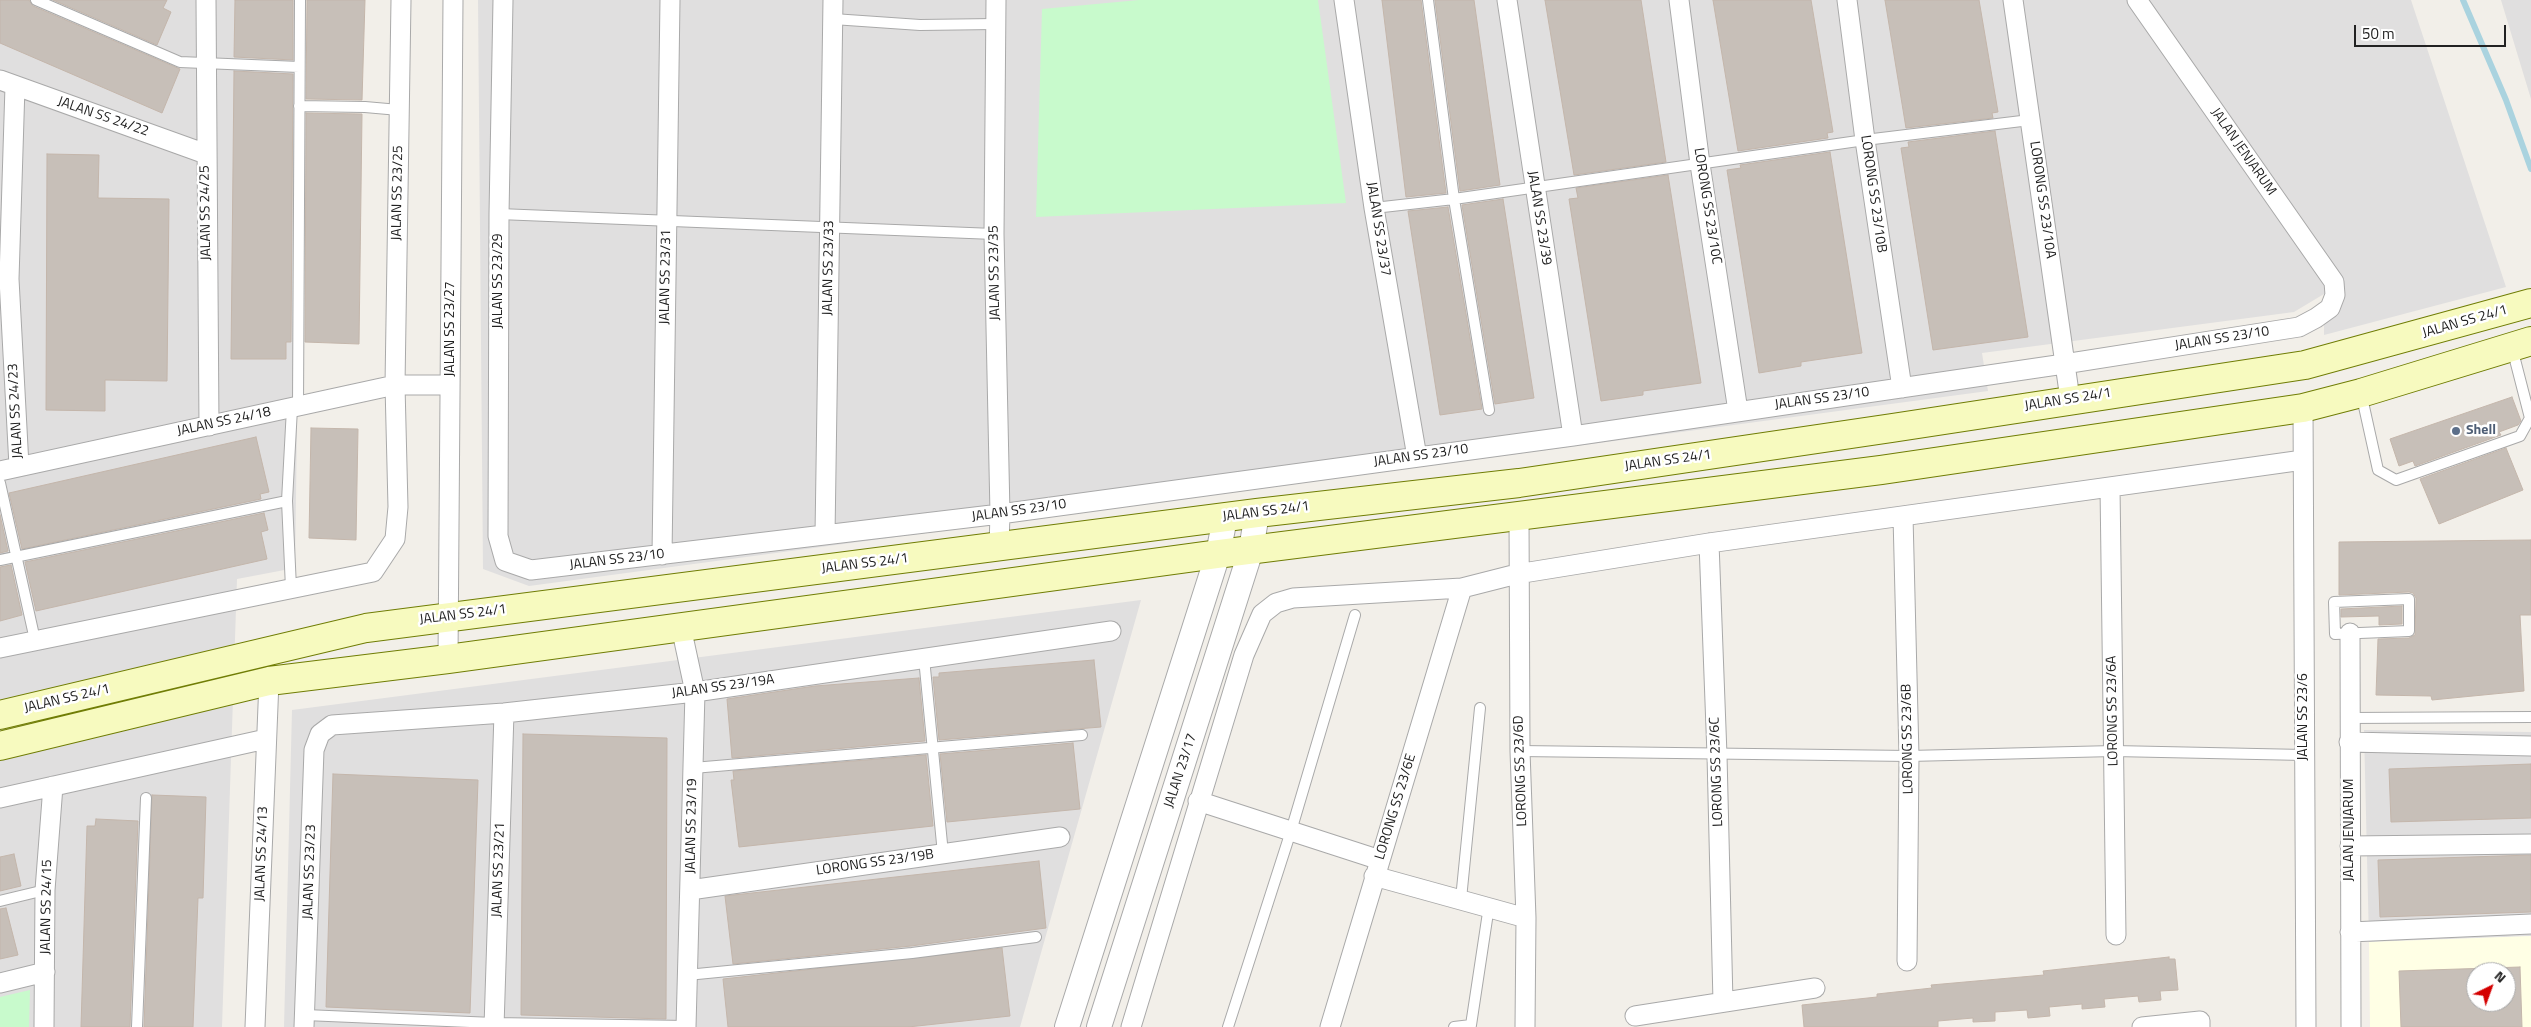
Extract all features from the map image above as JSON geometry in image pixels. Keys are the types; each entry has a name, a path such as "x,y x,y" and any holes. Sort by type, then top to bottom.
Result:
{"main road":[{"name":"JALAN SS 24/1","path":"0,715 366,628 1257,513 1519,483 2305,365 2524,305"},
{"path":"0,746 269,681 448,659 1218,554 1881,470 2303,408 2362,393 2522,344"}],"street":[{"name":"JALAN SS 24/25","path":"206,0 209,426"},
{"name":"JALAN SS 23/25","path":"395,386 401,0"},
{"name":"JALAN SS 23/27","path":"448,659 453,0"},
{"name":"JALAN SS 23/29","path":"503,0 499,214 498,536 505,561"},
{"name":"JALAN SS 23/31","path":"662,555 670,0"},
{"name":"JALAN SS 23/33","path":"825,535 833,0"},
{"name":"JALAN SS 23/35","path":"996,0 994,234 1000,514 998,546"},
{"name":"JALAN SS 23/37","path":"1344,0 1374,208 1417,457"},
{"name":"JALAN SS 23/39","path":"1507,0 1573,436"},
{"name":"LORONG SS 23/10C","path":"1679,0 1700,164 1738,411"},
{"name":"LORONG SS 23/10B","path":"1847,0 1864,140 1902,388"},
{"name":"LORONG SS 23/10A","path":"2013,0 2070,399"},
{"name":"JALAN JENJARUM","path":"2137,0 2334,282 2335,295 2330,308"},
{"name":"JALAN SS 24/22","path":"7,83 206,154"},
{"name":"JALAN SS 24/23","path":"7,83 4,277 19,466"},
{"name":"JALAN SS 23/10","path":"505,561 531,570 662,555 1000,514 1573,436 2064,364 2298,327 2330,308"},
{"name":"JALAN SS 24/18","path":"0,471 395,386 450,385"},
{"path":"0,648 372,572 395,539 398,507 395,386"},
{"name":"JALAN SS 23/6","path":"2303,408 2306,1027"},
{"path":"1131,1027 1198,801 1244,655 1262,614 1276,603 1293,598 1462,588 1518,574 1709,543 2303,460"},
{"name":"LORONG SS 23/6A","path":"2110,487 2116,935"},
{"name":"JALAN 23/17","path":"1099,1027 1251,550 1257,513"},
{"name":"LORONG SS 23/6D","path":"1518,516 1520,751 1526,918 1525,1027"},
{"name":"LORONG SS 23/6B","path":"1903,516 1909,756 1907,962"},
{"path":"1067,1027 1218,554 1225,518"},
{"name":"LORONG SS 23/6C","path":"1709,543 1717,755 1723,1002"},
{"name":"LORONG SS 23/6E","path":"1330,1027 1462,588"},
{"name":"JALAN SS 23/19","path":"681,627 695,692 686,1026"},
{"name":"JALAN SS 23/19A","path":"332,725 504,713 695,692 1112,632"},
{"name":"JALAN JENJARUM","path":"2350,633 2350,1027"},
{"name":"JALAN SS 24/13","path":"255,1027 269,681"},
{"name":"JALAN SS 23/21","path":"494,1025 504,713"},
{"name":"JALAN SS 23/23","path":"305,1021 314,750 320,734 332,725"},
{"path":"0,798 266,739"},
{"path":"2349,742 2531,746"},
{"name":"JALAN SS 24/15","path":"44,1027 45,890 53,786"},
{"path":"1198,801 1291,831 1377,868 1461,899 1526,918"},
{"name":"LORONG SS 23/19B","path":"690,890 1060,837"},
{"path":"2350,846 2531,844"},
{"path":"2350,932 2531,924"},
{"path":"0,983 45,972"},
{"path":"1634,1016 1815,988"},
{"path":"2142,1027 2200,1021 2200,1027"}],"lane":[{"path":"36,0 180,62 299,67"},
{"path":"290,588 287,501 295,407 300,0"},
{"path":"1428,0 1454,199 1489,410"},
{"path":"833,19 920,25 995,24"},
{"path":"299,106 365,107 399,110"},
{"path":"1374,208 1454,199 1864,140 2030,120"},
{"path":"499,214 994,234"},
{"path":"2362,393 2378,470 2396,480 2520,436 2530,418 2522,344"},
{"path":"0,483 35,640"},
{"path":"0,560 287,501"},
{"path":"2409,599 2409,631 2350,633 2335,634 2334,602 2409,599"},
{"path":"1228,1027 1291,831 1355,614"},
{"path":"924,658 942,854"},
{"path":"1461,899 1480,708"},
{"path":"2349,718 2531,717"},
{"path":"693,768 1082,735"},
{"path":"1520,751 1909,756 2114,751 2304,755"},
{"path":"137,1027 146,798"},
{"path":"0,901 45,890"},
{"path":"1454,1027 1470,1025 1489,906"},
{"path":"687,975 912,953 1036,937"},
{"path":"305,1021 494,1025 686,1026"}],"shaded area":[{"path":"0,0 303,0 295,568 237,579 222,1027 0,1027"},
{"path":"478,0 2411,0 2506,287 2324,335 2324,294 2294,312 1982,353 1988,391 529,586 483,569"},
{"path":"2501,0 2531,0 2531,99"},
{"path":"1141,600 1020,1027 284,1027 292,710"},
{"path":"2364,730 2531,732 2531,936 2369,942"},
{"path":"2531,936 2531,1027 2370,1027 2369,942"}],"green space":[{"path":"1139,0 1318,0 1346,203 1036,217 1042,9"},
{"path":"30,990 29,1027 0,1027 0,997"}],"building":[{"path":"0,0 29,0 33,6 180,69 162,113 0,43"},
{"path":"53,0 167,0 163,8 171,12 157,45"},
{"path":"235,0 293,0 293,60 234,57"},
{"path":"307,0 365,0 362,100 306,99"},
{"path":"1382,0 1421,0 1446,193 1406,197"},
{"path":"1435,0 1474,0 1500,185 1460,191"},
{"path":"1545,0 1641,0 1666,162 1574,175"},
{"path":"1713,0 1811,0 1833,132 1827,133 1828,138 1738,151"},
{"path":"1885,0 1979,0 1998,112 1992,113 1993,118 1906,128"},
{"path":"234,71 293,74 291,342 286,342 286,359 231,359"},
{"path":"306,113 362,114 359,344 305,342"},
{"path":"1995,131 2028,337 1933,350 1901,148 1909,147 1908,142"},
{"path":"1830,152 1862,353 1801,362 1801,366 1759,373 1727,170 1741,168 1740,165"},
{"path":"47,154 99,155 98,198 169,199 167,381 105,380 105,411 46,410"},
{"path":"1668,175 1701,383 1643,391 1643,395 1601,401 1569,199 1578,198 1576,188"},
{"path":"1503,199 1534,398 1495,404 1462,205"},
{"path":"1448,207 1482,409 1440,415 1408,211"},
{"name":"Shell","path":"2512,397 2521,421 2518,425 2499,432 2501,435 2415,466 2413,461 2399,466 2390,439"},
{"path":"311,428 358,429 356,540 309,538"},
{"path":"256,437 269,492 260,494 261,499 22,549 9,493"},
{"path":"2506,448 2523,490 2439,524 2420,479"},
{"path":"264,513 268,530 261,532 267,559 36,611 25,562"},
{"path":"0,515 8,551 0,553"},
{"path":"2531,540 2531,615 2520,615 2524,691 2432,700 2431,696 2376,695 2378,639 2409,638 2415,635 2416,598 2413,593 2409,592 2339,595 2339,542"},
{"path":"11,565 22,615 0,621 0,567"},
{"path":"2402,606 2402,624 2379,625 2379,616 2341,617 2341,609"},
{"path":"1094,660 1101,727 939,740 933,677 939,677 939,673"},
{"path":"919,678 925,741 732,758 727,699 815,686"},
{"path":"523,734 667,738 666,1019 521,1015"},
{"path":"1073,743 1080,809 947,822 940,754"},
{"path":"926,755 933,826 739,847 731,780 734,780 733,771"},
{"path":"2531,764 2531,818 2391,822 2389,769"},
{"path":"333,774 478,780 470,1013 326,1007"},
{"path":"152,795 206,797 203,898 198,898 193,1027 144,1027"},
{"path":"96,819 138,821 130,1027 81,1027 87,826 95,826"},
{"path":"14,854 21,886 0,891 0,857"},
{"path":"2531,855 2531,912 2380,917 2378,860"},
{"path":"1039,861 1046,928 911,946 733,964 725,896"},
{"path":"6,908 18,955 0,959 0,909"},
{"path":"1002,948 1010,1016 908,1027 728,1027 723,979"},
{"path":"2169,957 2169,959 2175,959 2178,990 2160,991 2161,1000 2139,1002 2138,996 2104,999 2105,1007 2082,1009 2082,1004 2049,1007 2050,1016 2028,1018 2027,1010 1995,1012 1995,1021 1973,1022 1973,1018 1938,1021 1938,1027 1804,1027 1802,1005 1877,997 1877,994 1932,988 1931,985 2044,975 2043,971"},
{"path":"2516,967 2520,967 2522,1027 2401,1027 2399,971 2466,969 2466,1012 2516,1012"}],"waterway":[{"path":"2463,0 2506,100 2531,169"}],"place":[{"name":"Shell","path":"2456,431"}]}
